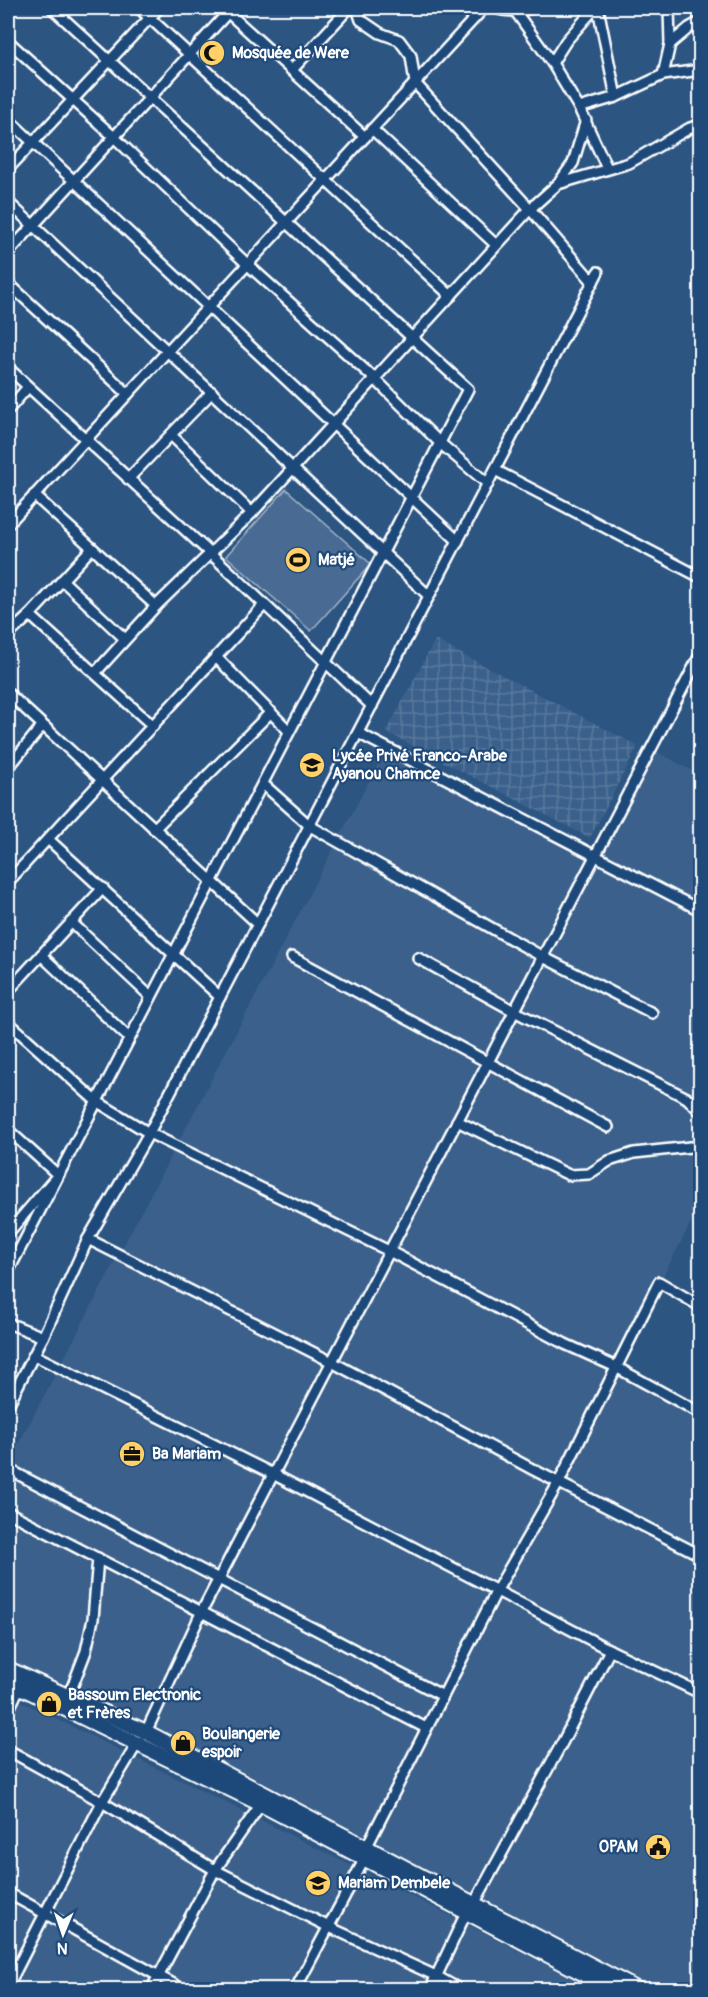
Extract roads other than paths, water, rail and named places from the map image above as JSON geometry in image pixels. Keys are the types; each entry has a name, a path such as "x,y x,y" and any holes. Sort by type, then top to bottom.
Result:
{"highway":[{"path":"8,1669 68,1698 261,1804 366,1853"},
{"path":"14,1684 142,1738 470,1908 615,1989"},
{"path":"470,1908 638,1989"}],"street":[{"path":"8,1272 468,389 52,8"},
{"path":"139,8 451,296"},
{"path":"8,169 159,8"},
{"path":"292,70 349,8"},
{"path":"357,8 361,20 380,33 399,40 411,56 415,83 593,282"},
{"path":"8,524 484,8"},
{"path":"495,8 502,10 532,8"},
{"path":"552,63 566,41 597,8"},
{"path":"597,8 616,97"},
{"path":"663,75 670,44 669,8"},
{"path":"698,8 700,12"},
{"path":"8,253 228,9 365,137"},
{"path":"514,9 552,63 579,108 607,168"},
{"path":"670,44 700,22"},
{"path":"8,41 114,137 247,264 375,379 440,443 488,484"},
{"path":"579,108 616,97 663,75 700,70"},
{"path":"8,119 458,541"},
{"path":"95,673 156,606 252,513 451,296 495,244 558,184 573,163 586,120"},
{"path":"558,184 629,163 690,128 700,125"},
{"path":"372,129 495,244"},
{"path":"8,202 429,596"},
{"path":"8,1405 43,1337 88,1239 149,1133 598,272"},
{"path":"8,283 128,394"},
{"path":"8,368 372,706"},
{"path":"8,410 28,387"},
{"path":"128,479 212,392"},
{"path":"171,435 252,513"},
{"path":"495,470 700,577"},
{"path":"34,495 156,606"},
{"path":"8,635 30,615 92,548"},
{"path":"62,580 125,639"},
{"path":"8,882 264,605"},
{"path":"30,615 153,726"},
{"path":"8,1986 102,1802 142,1738 219,1578 700,655"},
{"path":"216,657 290,731"},
{"path":"8,693 258,924"},
{"path":"154,829 271,712"},
{"path":"8,768 42,726"},
{"path":"358,733 700,910"},
{"path":"263,784 310,826 543,957 652,1013"},
{"path":"48,838 220,997"},
{"path":"8,991 103,888"},
{"path":"71,922 151,997"},
{"path":"40,955 129,1038"},
{"path":"292,957 608,1127"},
{"path":"418,958 514,1011 687,1098 700,1111"},
{"path":"8,1022 96,1101 149,1133 389,1251 566,1344 616,1367 700,1413"},
{"path":"458,1121 569,1175 590,1174 609,1161 634,1153 700,1146"},
{"path":"8,1131 58,1175"},
{"path":"8,1233 58,1175"},
{"path":"88,1239 332,1362 700,1555"},
{"path":"295,1989 329,1927 426,1728 497,1590 559,1482 659,1282 700,1306"},
{"path":"8,1323 43,1337"},
{"path":"34,1355 273,1474 610,1650 700,1693"},
{"path":"8,1469 443,1696"},
{"path":"8,1512 426,1728"},
{"path":"68,1698 86,1651 93,1619 98,1558"},
{"path":"430,1989 470,1908 562,1743 610,1650"},
{"path":"8,1711 14,1684"},
{"path":"8,1750 102,1802 215,1870 461,1989"},
{"path":"151,1989 215,1870 261,1804"},
{"path":"8,1893 184,1989"},
{"path":"581,1989 589,1976"}],"place":[{"name":"Mosquée de Were","path":"212,53"},
{"name":"Matjé","path":"298,560"},
{"name":"Lycée Privé Franco-Arabe Ayanou Chamce","path":"312,765"},
{"name":"Ba Mariam","path":"132,1454"},
{"name":"Bassoum Electronic et Frères","path":"49,1704"},
{"name":"Boulangerie espoir","path":"183,1743"},
{"name":"OPAM","path":"658,1847"},
{"name":"Mariam Dembele","path":"318,1883"}]}
